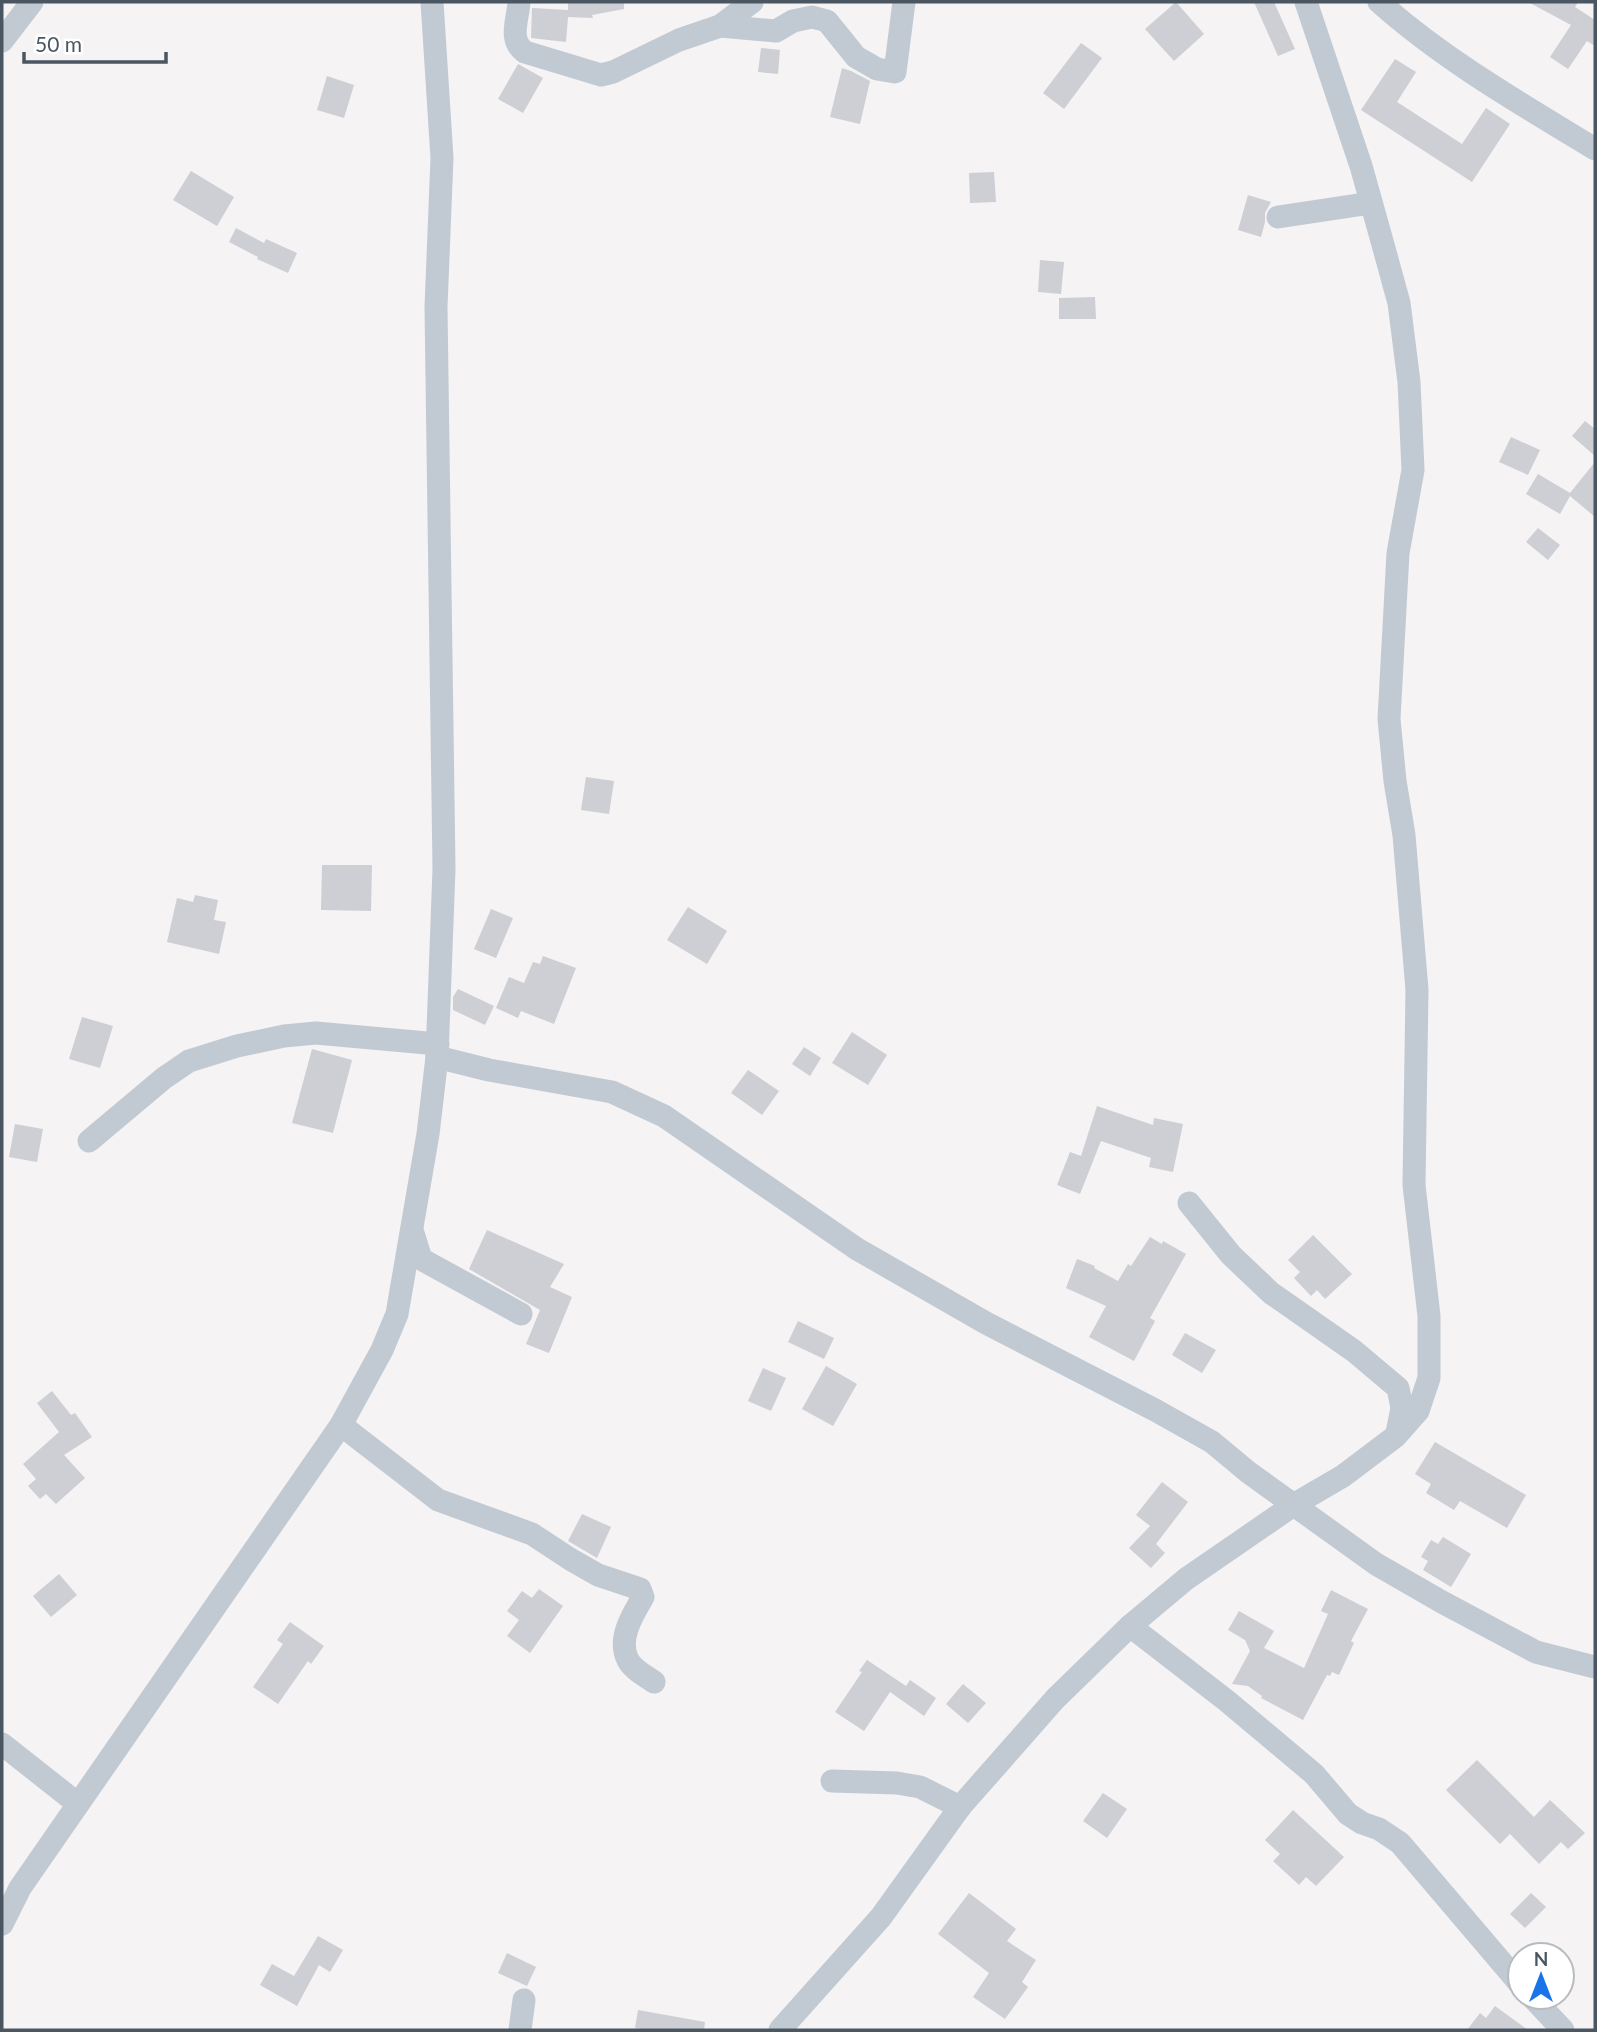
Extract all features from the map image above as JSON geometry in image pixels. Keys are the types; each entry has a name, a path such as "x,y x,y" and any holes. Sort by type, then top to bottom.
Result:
{"street":[{"path":"2,41 32,2"},
{"path":"2,1924 20,1888 341,1425 382,1350 397,1314 428,1134 438,1051 444,869 436,307 442,158 432,2"},
{"path":"519,2 514,41 517,47 525,52 601,75 639,61 679,40 720,26 752,2"},
{"path":"720,26 776,31 793,21 812,17 827,21 856,57 877,69 895,72 904,2"},
{"path":"780,2030 881,1917 960,1807 1055,1699 1130,1626 1186,1578 1295,1504 1343,1476 1396,1436 1418,1410 1429,1378 1431,1349 1414,1185 1417,990 1404,835 1388,719 1398,553 1413,470 1409,383 1399,303 1371,203 1306,2"},
{"path":"1379,2 1414,32 1460,65 1595,149"},
{"path":"1278,217 1371,203"},
{"path":"89,1140 164,1078 189,1061 237,1046 284,1036 316,1033 438,1051 489,1070 612,1092 664,1115 857,1250 986,1323 1212,1442 1248,1472 1376,1564 1536,1652 1595,1667"},
{"path":"1189,1203 1231,1255 1271,1293 1354,1351 1398,1388 1402,1408 1396,1436"},
{"path":"411,1227 421,1258 521,1314"},
{"path":"341,1425 438,1500 532,1534 598,1574 640,1589 643,1597 626,1627 626,1653 628,1661 654,1682"},
{"path":"1130,1626 1227,1701 1314,1774 1348,1814 1400,1843 1506,1967"},
{"path":"2,1744 78,1804"},
{"path":"832,1781 920,1787 960,1807"},
{"path":"520,2030 524,2000"},
{"path":"1545,2011 1563,2030"}],"building":[{"path":"568,2 624,2 624,9 592,15 593,18 568,17 566,42 531,38 532,8 568,10"},
{"path":"1176,2 1204,34 1174,61 1145,29"},
{"path":"1254,2 1274,2 1295,49 1278,56"},
{"path":"1528,2 1578,2 1575,7 1595,20 1595,46 1587,41 1568,69 1550,57 1571,25"},
{"path":"1081,43 1102,58 1064,109 1043,93"},
{"path":"761,48 780,50 778,74 758,72"},
{"path":"1395,59 1416,72 1397,102 1462,144 1486,108 1510,124 1472,182 1361,110"},
{"path":"518,64 543,78 523,113 498,99"},
{"path":"842,68 870,81 860,124 830,117"},
{"path":"327,76 354,85 344,118 317,110"},
{"path":"191,171 234,197 217,226 173,200"},
{"path":"994,172 996,202 970,203 969,173"},
{"path":"1248,195 1271,202 1265,213 1261,237 1238,230"},
{"path":"236,228 264,243 266,239 297,253 288,273 229,242"},
{"path":"1040,260 1064,262 1061,294 1038,292"},
{"path":"1095,297 1096,319 1059,319 1059,298"},
{"path":"1585,421 1595,429 1595,456 1572,436"},
{"path":"1511,437 1540,450 1528,475 1499,462"},
{"path":"1595,462 1595,517 1570,496 1560,514 1526,494 1538,474 1570,493"},
{"path":"1538,528 1560,545 1548,560 1526,542"},
{"path":"586,777 614,781 609,814 581,810"},
{"path":"322,865 372,865 371,911 321,910"},
{"path":"195,895 218,900 214,920 226,922 219,954 167,942 177,898 193,902"},
{"path":"688,907 727,931 707,964 667,940"},
{"path":"491,909 513,918 496,958 474,949"},
{"path":"543,956 576,968 554,1024 521,1011 518,1018 496,1008 509,977 524,983 533,962 540,964"},
{"path":"458,989 494,1006 485,1025 453,1010 453,997"},
{"path":"82,1017 113,1026 100,1068 69,1059"},
{"path":"852,1032 887,1055 868,1085 832,1063"},
{"path":"804,1047 821,1058 810,1076 792,1064"},
{"path":"312,1049 352,1060 333,1133 292,1123"},
{"path":"748,1070 779,1091 762,1115 731,1093"},
{"path":"1097,1106 1153,1125 1154,1118 1183,1124 1173,1172 1149,1167 1151,1158 1101,1141 1080,1194 1057,1185 1070,1152 1081,1156"},
{"path":"15,1124 43,1129 37,1162 9,1157"},
{"path":"487,1230 564,1264 550,1287 572,1297 549,1353 526,1344 540,1310 469,1269"},
{"path":"1313,1235 1352,1274 1325,1299 1317,1290 1311,1296 1294,1278 1300,1272 1288,1260"},
{"path":"1150,1237 1186,1254 1150,1318 1155,1321 1134,1361 1089,1337 1106,1306 1066,1288 1077,1259 1095,1266 1094,1268 1118,1281"},
{"path":"798,1321 834,1338 824,1359 788,1342"},
{"path":"1185,1333 1216,1350 1202,1373 1172,1355"},
{"path":"826,1366 857,1384 833,1426 802,1409"},
{"path":"763,1368 786,1378 771,1411 748,1401"},
{"path":"52,1391 71,1415 75,1413 92,1437 64,1455 85,1478 56,1504 46,1494 40,1499 28,1486 36,1479 23,1464 59,1432 37,1403"},
{"path":"1435,1442 1526,1495 1507,1528 1460,1501 1454,1510 1426,1493 1431,1484 1415,1474"},
{"path":"1162,1482 1188,1502 1156,1544 1165,1553 1151,1568 1129,1548 1150,1526 1136,1515"},
{"path":"582,1514 611,1527 597,1558 568,1541"},
{"path":"1443,1537 1471,1554 1451,1587 1423,1570 1428,1561 1421,1557 1431,1540 1438,1544"},
{"path":"59,1574 77,1595 51,1617 33,1596"},
{"path":"539,1589 563,1606 530,1653 507,1636 519,1620 507,1611 522,1591 532,1598"},
{"path":"1331,1590 1368,1609 1351,1641 1354,1643 1339,1675 1332,1672 1330,1676 1327,1675 1303,1720 1261,1698 1262,1696 1248,1686 1232,1684 1250,1651 1245,1640 1228,1630 1239,1611 1274,1631 1264,1648 1304,1668 1328,1614 1321,1611"},
{"path":"290,1622 324,1646 311,1664 308,1661 278,1704 253,1687 283,1644 277,1640"},
{"path":"867,1660 906,1686 910,1680 936,1698 924,1716 890,1692 864,1731 835,1712"},
{"path":"963,1684 986,1703 968,1723 946,1704"},
{"path":"1477,1760 1534,1817 1550,1800 1585,1833 1568,1849 1561,1842 1539,1864 1510,1834 1500,1844 1446,1790"},
{"path":"1103,1793 1127,1809 1107,1838 1083,1821"},
{"path":"1293,1810 1344,1857 1316,1886 1306,1877 1299,1885 1273,1861 1280,1854 1265,1840"},
{"path":"969,1893 1016,1929 1007,1941 1036,1960 1022,1982 1028,1987 1005,2019 973,1997 989,1973 938,1934"},
{"path":"1531,1893 1546,1907 1525,1928 1510,1914"},
{"path":"318,1936 343,1950 330,1972 319,1965 297,2006 260,1985 272,1964 294,1976"},
{"path":"507,1953 536,1967 527,1986 498,1973"},
{"path":"1495,2006 1528,2030 1467,2030 1480,2013 1486,2018"},
{"path":"638,2010 705,2022 704,2030 635,2028"}]}
